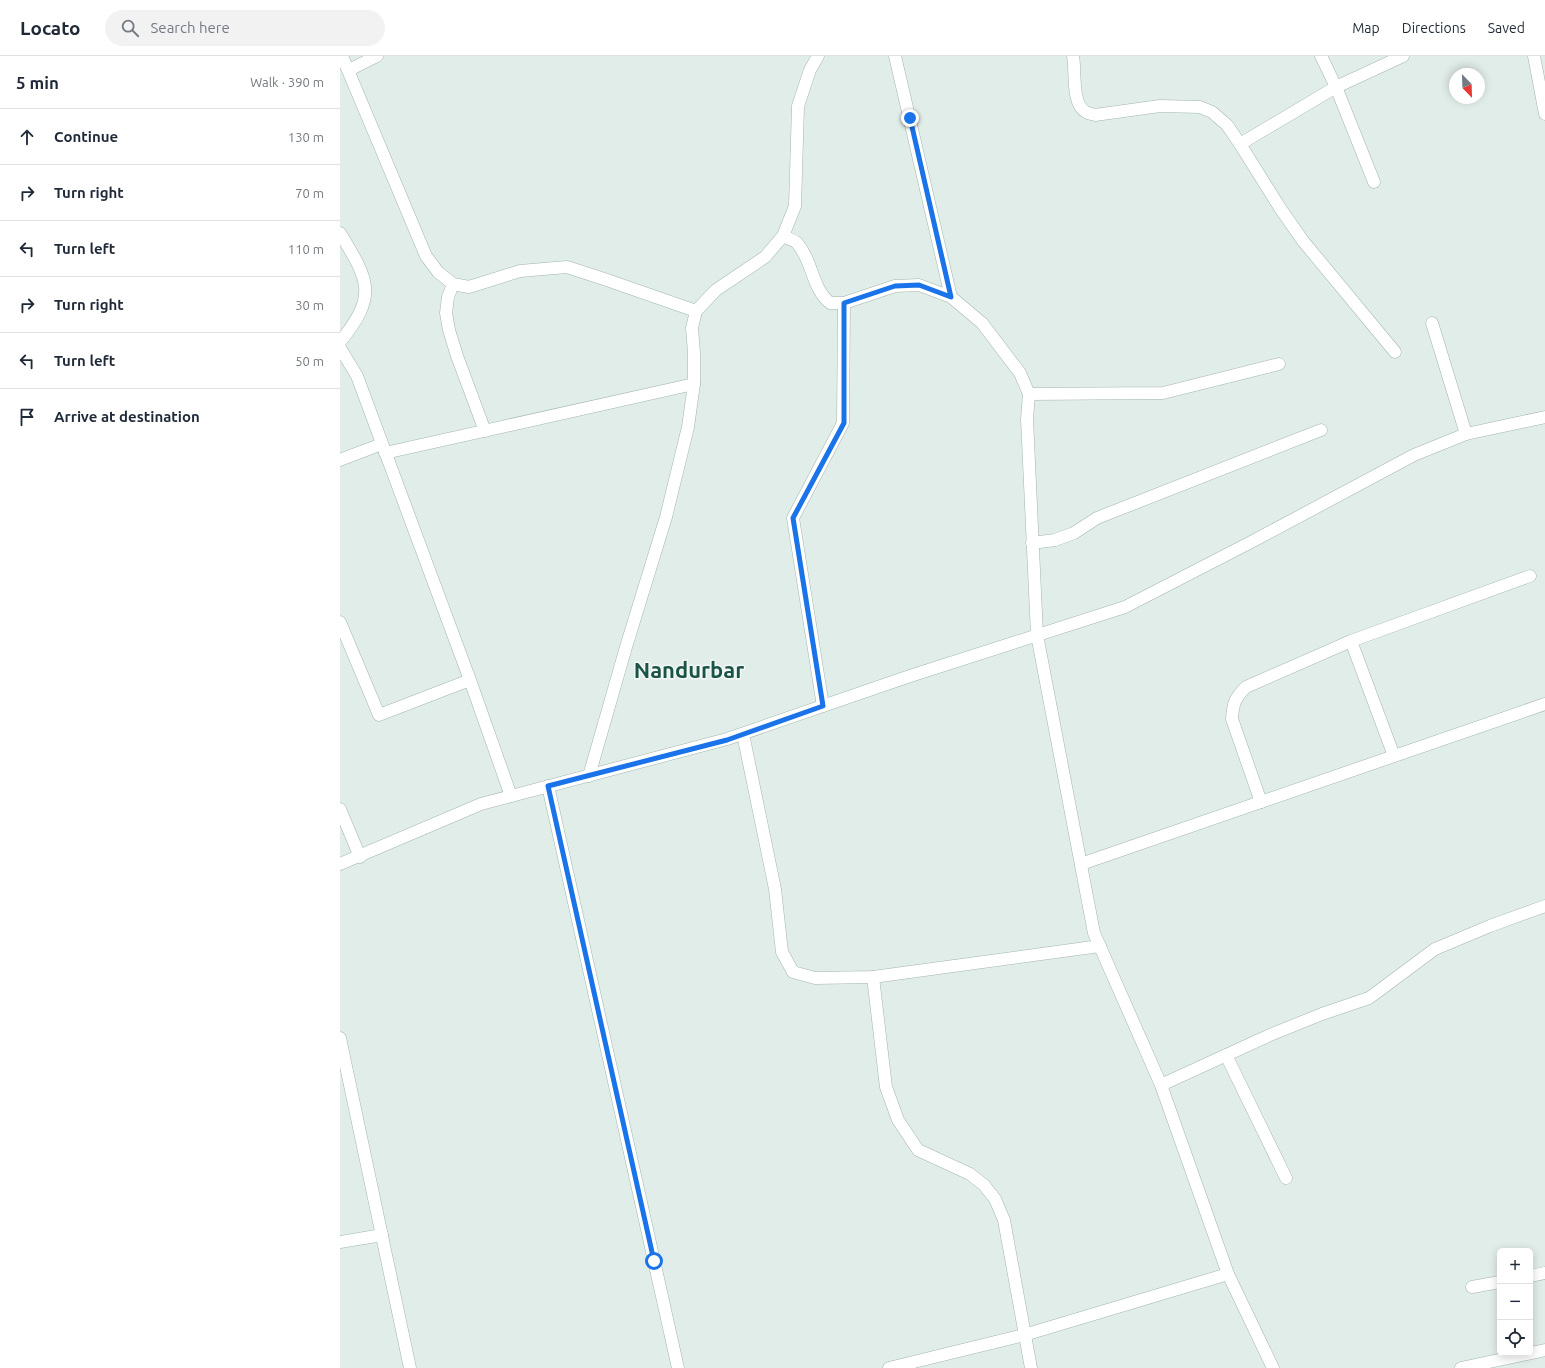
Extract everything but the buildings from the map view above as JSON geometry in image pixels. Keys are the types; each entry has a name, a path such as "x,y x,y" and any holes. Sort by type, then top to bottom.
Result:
{"street":[{"path":"342,56 426,256 438,272 453,284 469,287 520,271 567,267 696,311"},
{"path":"349,70 377,56"},
{"path":"589,776 626,647 666,517 688,426 694,384 692,328 696,311 716,290 765,257 783,236 795,206 798,106 810,70 818,56"},
{"path":"895,56 951,297"},
{"path":"1074,56 1076,97 1079,106 1086,113 1095,115 1160,106 1187,105 1200,107 1212,112 1227,125 1276,202 1303,241 1395,352"},
{"path":"1321,56 1336,87 1374,182"},
{"path":"1240,144 1336,87 1403,56"},
{"path":"1534,56 1545,114"},
{"path":"340,233 355,258 364,278 366,293 361,311 356,321 340,342"},
{"path":"783,236 796,243 807,260 822,296 830,303 844,303 895,286 919,285 951,297 982,323 1020,373 1029,394 1027,419 1037,635 1094,933 1161,1085 1228,1274 1273,1368"},
{"path":"453,284 448,298 446,313 449,330 485,432"},
{"path":"823,706 793,518 844,423 844,303"},
{"path":"1432,323 1466,434"},
{"path":"340,348 357,376 470,680 511,796"},
{"path":"1029,394 1163,393 1279,364"},
{"path":"340,460 384,448 485,432 694,384"},
{"path":"340,864 360,857 481,804 727,740 823,706 1125,607 1414,455 1466,434 1545,417"},
{"path":"1032,543 1055,540 1074,532 1097,518 1321,430"},
{"path":"1261,802 1232,719 1232,707 1236,697 1246,686 1351,641 1530,576"},
{"path":"341,625 379,715 470,680"},
{"path":"1351,641 1394,756"},
{"path":"1081,864 1545,704"},
{"path":"744,734 775,889 782,952 793,972 815,978 873,977 1100,946"},
{"path":"548,786 678,1368"},
{"path":"340,809 360,857"},
{"path":"1161,1085 1315,1017 1369,998 1435,949 1490,926 1545,906"},
{"path":"873,977 886,1087 898,1120 918,1150 970,1174 984,1185 995,1199 1004,1220 1031,1368"},
{"path":"340,1038 410,1368"},
{"path":"1226,1055 1286,1178"},
{"path":"340,1242 382,1235"},
{"path":"1533,1275 1545,1273"},
{"path":"889,1368 1024,1335 1228,1274"},
{"path":"1472,1287 1497,1283"},
{"path":"1461,1368 1545,1350"}],"district":[{"name":"Nandurbar","path":"689,669"}],"route":[{"path":"654,1261 548,786 727,740 823,706 793,518 844,423 844,303 895,286 919,285 951,297 910,118"}]}
